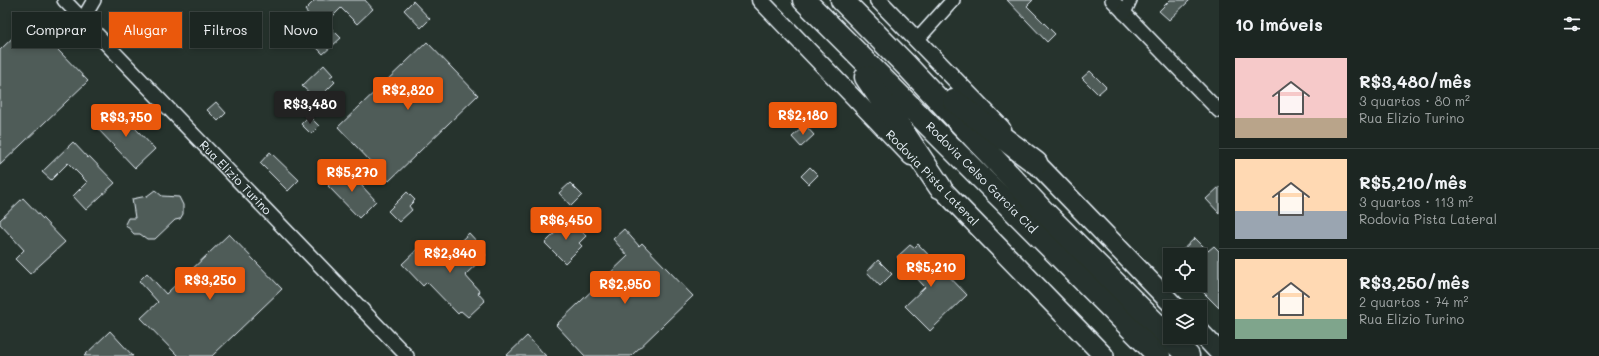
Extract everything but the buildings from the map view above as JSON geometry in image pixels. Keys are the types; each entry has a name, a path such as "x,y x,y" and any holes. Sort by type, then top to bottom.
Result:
{"highway":[{"name":"Rodovia Celso Garcia Cid","path":"804,0 1159,356"},
{"name":"Rodovia Celso Garcia Cid","path":"842,0 906,65 1042,210 1188,356"},
{"path":"839,36 940,187"},
{"path":"906,65 1036,163"}],"main road":[{"path":"1036,163 1168,300"},
{"name":"Rodovia Pista Lateral","path":"940,187 1104,356"},
{"path":"1207,339 1219,352"}],"street":[{"name":"Rua Elizio Turino","path":"64,0 76,12"},
{"path":"87,12 94,0"},
{"name":"Rodovia Pista Lateral","path":"760,0 940,187"},
{"path":"878,0 1036,163"},
{"path":"917,40 952,0"},
{"path":"1112,0 1219,111"},
{"path":"1124,13 1130,0"},
{"name":"Rua Elizio Turino","path":"101,38 407,356"}]}
